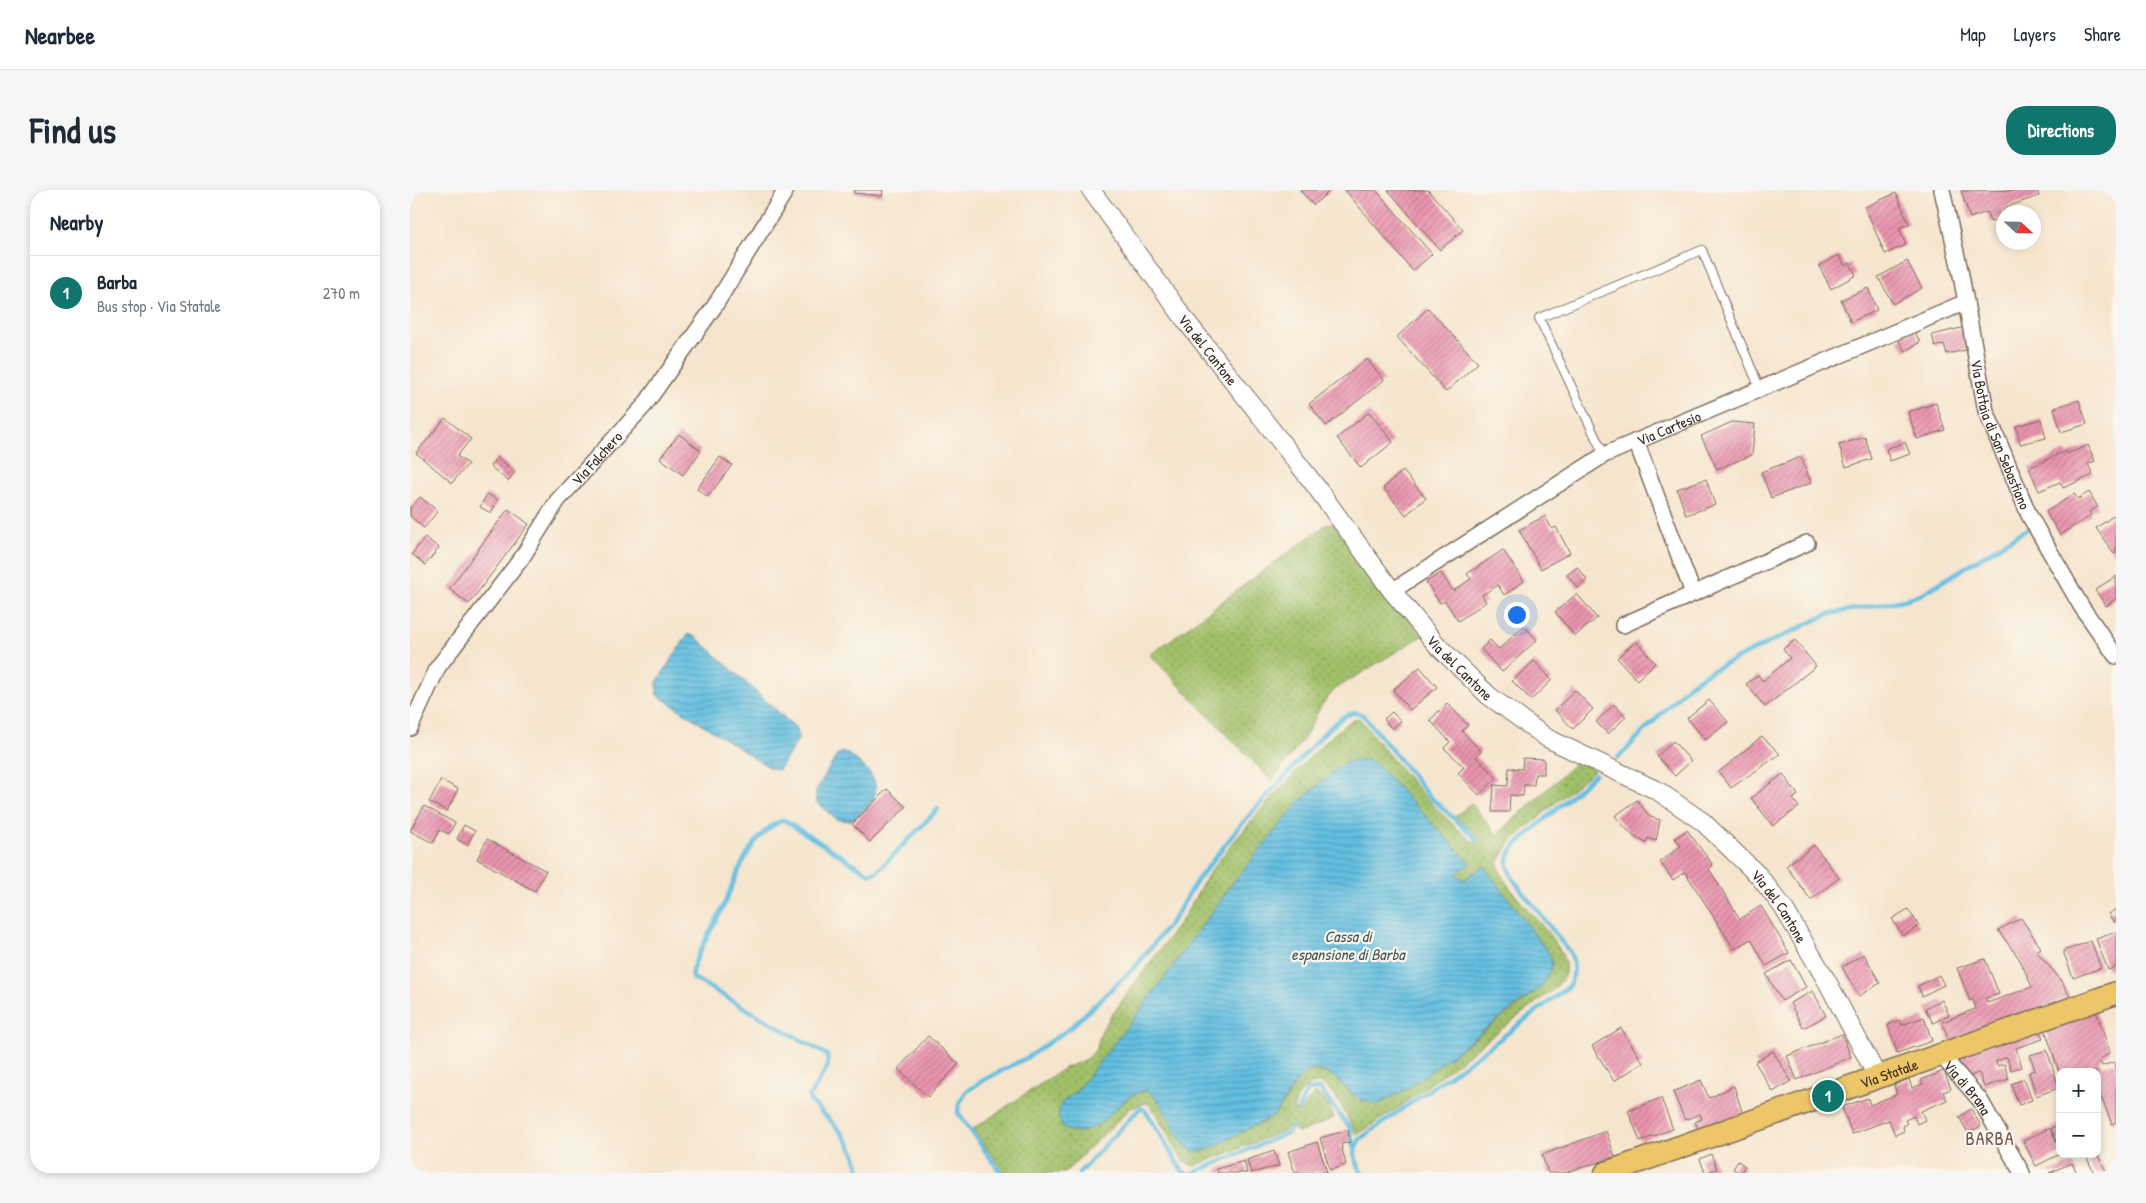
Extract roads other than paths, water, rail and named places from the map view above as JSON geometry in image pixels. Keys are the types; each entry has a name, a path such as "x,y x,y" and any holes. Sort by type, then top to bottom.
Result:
{"main road":[{"name":"Via Statale","path":"1606,1173 2116,993"}],"street":[{"name":"Via Falchero","path":"410,728 438,667 521,559 558,500 644,406 714,307 786,190"},
{"name":"Via del Cantone","path":"1091,190 1186,321 1314,484 1392,591 1437,645 1489,696 1547,738 1658,791 1703,822 1759,876 1783,907 1820,968 1878,1078"},
{"name":"Via Bottaia di San Sebastiano","path":"1942,190 1966,302 1986,412 2028,514 2081,606 2116,656"},
{"name":"Via Cartesio","path":"1392,591 1604,455 1966,302"},
{"path":"1636,441 1693,593"},
{"path":"1623,625 1807,543"},
{"name":"Via di Brana","path":"1941,1055 1980,1100 2022,1173"}],"lane":[{"path":"1604,455 1539,318 1702,250 1760,389"}],"water":[{"path":"688,634 696,637 797,729 799,738 779,770 768,767 657,695 657,682"},
{"path":"842,752 853,757 870,773 876,789 871,803 849,821 836,819 817,803 816,799 816,790 838,754"},
{"name":"Cassa di espansione di Barba","path":"1366,759 1375,763 1470,863 1456,874 1464,880 1484,866 1550,955 1552,967 1541,987 1407,1089 1379,1104 1359,1098 1330,1075 1321,1071 1310,1070 1298,1079 1275,1115 1208,1150 1193,1152 1180,1138 1161,1104 1147,1090 1129,1097 1093,1128 1078,1132 1063,1126 1059,1117 1062,1103 1075,1093 1146,1003 1233,883 1299,802 1337,768 1352,760"}],"waterway":[{"path":"1618,758 1690,684 1711,671 1828,614 1904,600 1922,594 2027,529"},
{"path":"1001,1173 958,1113 959,1104 966,1092 982,1081 1028,1057 1070,1028 1136,966 1175,917 1195,883 1240,826 1326,731 1343,717 1355,712 1363,715 1430,797 1477,839"},
{"path":"1362,1173 1355,1156 1360,1139 1491,1046 1568,987 1574,971 1571,954 1513,879 1507,863 1514,847 1595,774"},
{"path":"860,1173 858,1162 848,1142 834,1124 810,1101 809,1097 828,1066 827,1055 693,978 692,971 745,858 762,835 772,826 784,820 870,874 877,872 938,809"},
{"path":"1298,1109 1308,1090 1320,1089 1350,1128 1354,1147"},
{"path":"1079,1173 1140,1108 1145,1110 1183,1172 1186,1173"},
{"path":"1193,1173 1288,1133 1292,1127"}],"place":[{"name":"Barba","path":"1828,1096"}],"district":[{"name":"BARBA","path":"1990,1138"}]}
